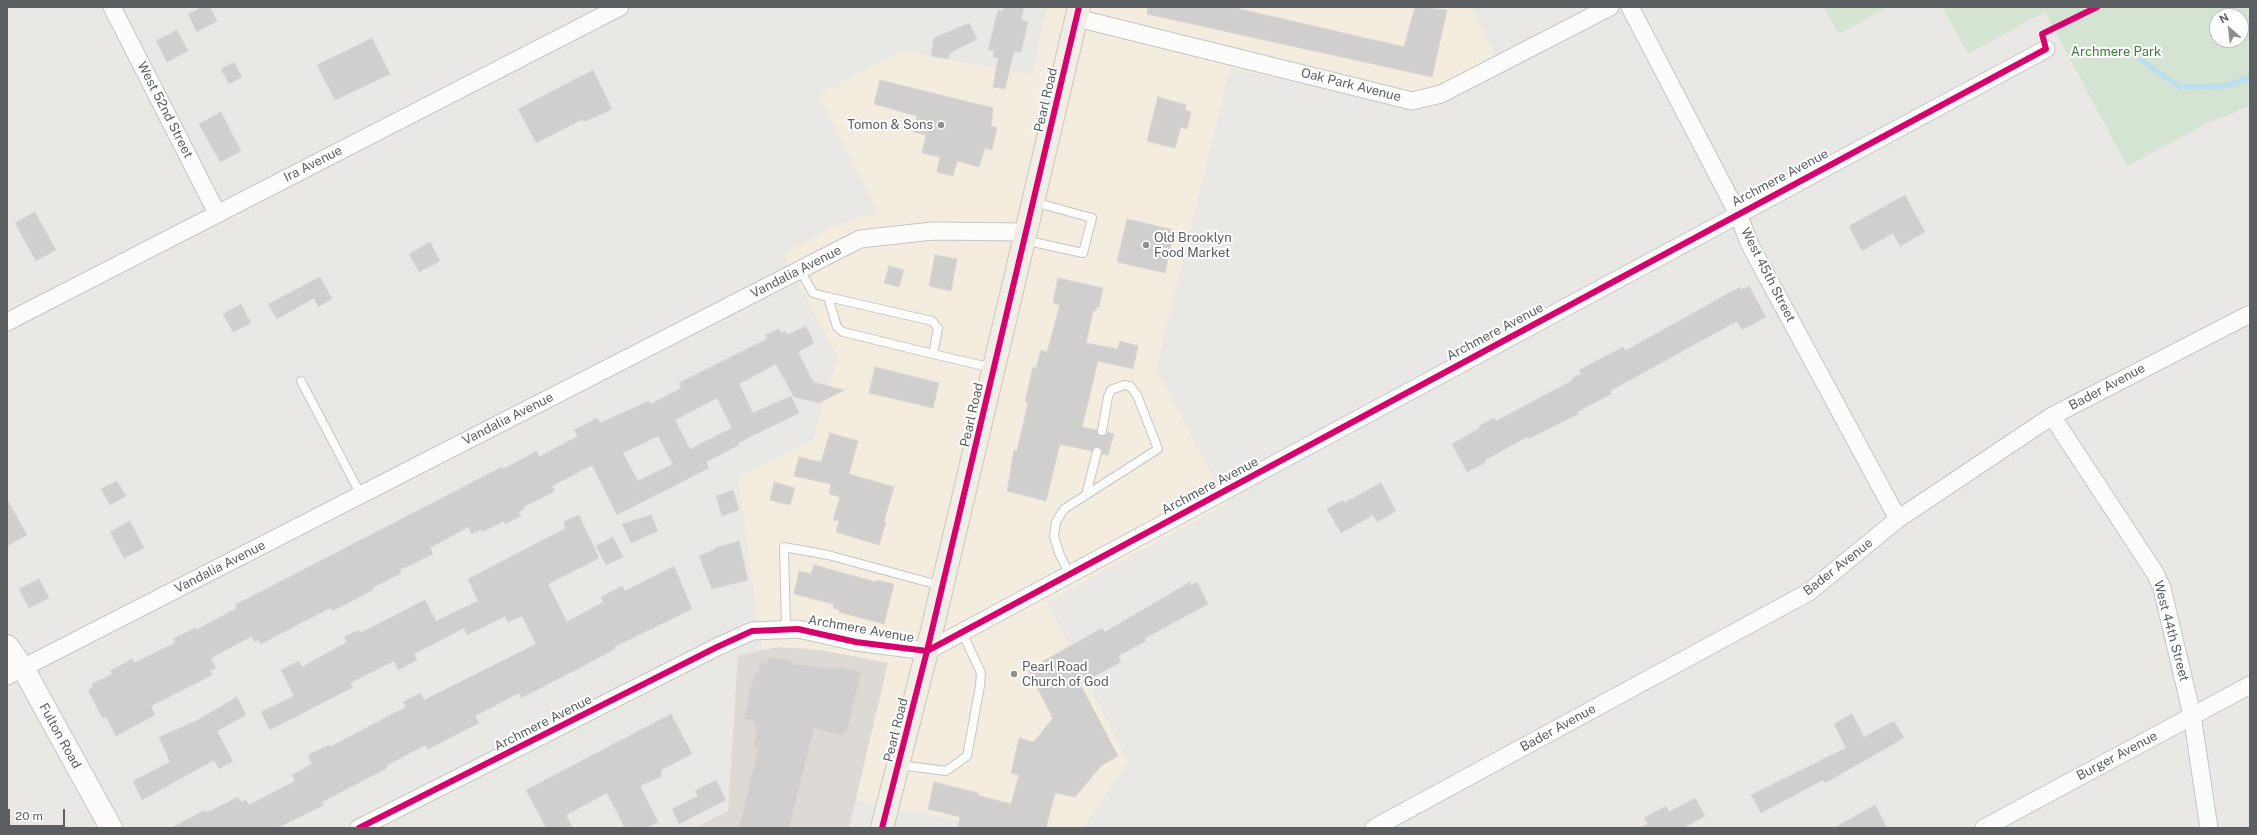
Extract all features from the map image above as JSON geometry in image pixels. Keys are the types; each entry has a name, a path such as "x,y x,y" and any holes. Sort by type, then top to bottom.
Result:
{"main road":[{"name":"Pearl Road","path":"882,828 943,587 1078,13"},
{"name":"Fulton Road","path":"7,646 15,672 111,828"}],"street":[{"name":"West 52nd Street","path":"112,7 217,213"},
{"name":"Ira Avenue","path":"7,322 620,7"},
{"name":"Oak Park Avenue","path":"1078,13 1412,101 1441,94 1610,7"},
{"name":"West 45th Street","path":"1630,7 1738,214 1750,245 1898,519"},
{"name":"Archmere Avenue","path":"359,828 716,647 752,632 798,629 856,642 927,651 2046,49"},
{"name":"Vandalia Avenue","path":"15,672 860,239 933,231 1025,236"},
{"name":"Bader Avenue","path":"1374,828 1809,592 1898,519 2052,416 2250,314"},
{"name":"West 44th Street","path":"2052,416 2155,573 2162,588 2192,715 2209,828"},
{"name":"Burger Avenue","path":"1984,828 2250,685"}],"lane":[{"path":"1025,236 1082,253 1092,218 1033,201"},
{"path":"800,270 814,293 932,320 938,328 933,354"},
{"path":"828,297 837,327 842,332 994,368"},
{"path":"301,381 361,495"},
{"path":"1070,574 1055,544 1056,522 1064,509 1158,449 1137,395 1130,386 1124,385 1111,390 1108,397 1102,431"},
{"path":"1086,495 1097,452"},
{"path":"786,629 784,546 828,555 943,587"},
{"path":"898,765 946,771 967,756 981,673 962,632"}],"shaded area":[{"path":"1047,7 1471,7 1502,69 1425,109 1230,68 1156,369 1227,504 1047,602 1128,762 1083,828 999,828 855,800 888,663 780,647 762,650 738,478 813,440 838,357 783,254 836,225 878,212 819,95 902,51 1032,75"},
{"path":"780,647 820,650 888,663 849,828 695,828 728,811 738,655"}],"green space":[{"path":"1824,7 1888,7 1839,34"},
{"name":"Archmere Park","path":"1942,7 2250,7 2250,106 2208,123 2127,166 2045,12 1968,54"}],"building":[{"path":"202,7 210,7 217,21 197,32 188,14"},
{"path":"1004,7 1024,7 1021,20 1028,22 1021,52 1014,51 1005,89 993,87 998,58 993,57 994,51 988,50 998,10 1003,11"},
{"path":"1148,7 1231,7 1404,47 1415,7 1447,10 1432,77 1147,14"},
{"path":"969,23 977,39 950,53 948,59 931,56 934,38"},
{"path":"177,30 188,51 167,62 156,41"},
{"path":"372,38 390,74 335,100 317,65"},
{"path":"234,62 242,77 229,84 221,69"},
{"path":"593,70 612,109 584,122 583,119 536,143 518,109"},
{"path":"880,80 993,108 991,126 997,128 992,150 985,148 979,167 957,161 953,176 937,172 940,157 922,153 926,135 913,132 917,116 874,104"},
{"path":"1158,97 1186,105 1185,110 1191,112 1187,129 1181,127 1175,148 1147,141"},
{"path":"221,112 241,151 220,162 199,124"},
{"path":"1905,195 1925,232 1900,246 1893,233 1862,251 1849,226"},
{"path":"35,212 56,250 36,261 15,223"},
{"name":"Old Brooklyn Food Market","path":"1127,219 1174,230 1165,273 1117,262"},
{"path":"430,242 440,261 419,272 409,254"},
{"path":"935,255 957,259 951,291 929,286"},
{"path":"889,266 904,270 899,287 884,283"},
{"path":"320,277 332,299 318,307 314,298 277,319 268,304"},
{"path":"1058,278 1103,288 1099,307 1097,306 1096,311 1093,311 1086,343 1118,349 1120,341 1138,346 1133,369 1098,361 1082,427 1097,430 1101,436 1107,432 1114,434 1108,455 1102,454 1101,448 1098,447 1092,451 1060,444 1046,501 1007,491 1014,450 1017,451 1028,403 1025,402 1033,367 1036,368 1041,350 1047,352 1060,305 1053,303"},
{"path":"1749,286 1766,317 1742,330 1737,321 1610,391 1611,394 1577,412 1578,414 1528,439 1527,437 1485,460 1486,462 1467,472 1452,444 1480,428 1479,426 1494,418 1496,421 1573,380 1572,378 1581,374 1579,370 1623,347 1625,351 1740,287 1741,290"},
{"path":"241,304 251,323 233,332 223,314"},
{"path":"806,326 814,343 798,352 813,382 844,390 819,403 794,397 776,364 739,384 753,413 791,396 799,413 738,443 739,445 706,462 709,468 617,515 592,465 552,486 555,491 523,507 524,509 518,512 521,516 505,524 504,521 482,532 481,529 472,534 468,527 430,548 433,554 400,570 401,573 372,588 373,590 352,601 332,611 331,608 318,614 261,644 258,640 254,642 252,636 211,658 216,668 210,671 212,675 151,706 155,715 116,736 106,717 103,719 88,690 93,687 92,684 112,674 110,671 132,659 134,663 175,643 173,639 195,628 196,630 237,608 235,605 502,467 503,469 537,451 539,457 578,436 574,430 597,418 600,423 649,401 651,404 681,388 679,383 767,339 765,335 779,329 781,333 785,331 787,335","holes":["717,398 732,428 690,449 675,420","658,436 673,464 638,481 623,453"]},
{"path":"875,367 939,383 933,408 869,393"},
{"path":"830,433 858,441 849,474 894,487 879,545 836,532 839,521 833,520 840,497 829,494 831,484 794,476 799,457 821,462"},
{"path":"117,481 126,496 110,505 101,489"},
{"path":"774,482 795,488 790,505 770,500"},
{"path":"1381,483 1396,511 1377,522 1373,515 1341,533 1327,509 1343,500 1344,503"},
{"path":"733,490 739,510 722,516 716,496"},
{"path":"7,499 27,535 7,546"},
{"path":"579,515 599,558 548,584 567,622 603,602 601,597 622,586 625,591 674,566 692,609 614,647 615,649 521,698 519,693 475,716 479,723 428,749 425,745 386,766 387,768 322,802 324,805 277,828 171,828 205,810 206,812 212,810 238,797 241,802 246,800 249,805 295,781 292,775 312,764 308,755 329,745 330,747 406,707 403,702 420,693 424,700 536,644 522,616 508,622 505,616 467,635 464,628 414,654 417,660 398,670 394,661 350,683 353,687 270,730 261,712 294,696 281,670 299,661 302,667 347,642 344,637 359,630 360,633 425,600 436,621 478,601 468,579 566,528 563,522"},
{"path":"651,515 658,531 631,543 622,524"},
{"path":"130,521 144,548 124,558 110,532"},
{"path":"613,537 623,557 606,565 596,546"},
{"path":"739,541 748,580 712,589 699,556 714,550 714,548"},
{"path":"814,565 876,582 877,580 894,584 884,624 839,612 840,610 833,608 834,604 794,594 799,571 811,574"},
{"path":"39,579 49,598 29,608 19,589"},
{"path":"1190,582 1191,585 1197,582 1208,604 1145,638 1146,641 1118,656 1121,662 1080,684 1118,756 1101,766 1075,797 1055,793 1046,828 958,828 960,817 928,809 934,782 978,793 977,795 1011,804 1019,775 1011,773 1019,738 1034,742 1053,718 1028,670 1102,628 1105,632"},
{"path":"768,657 792,660 791,664 839,669 840,667 861,672 847,732 844,731 843,736 814,728 789,828 739,828 758,748 753,746 758,727 753,726 754,721 744,719 754,673 758,674 760,662 767,664"},
{"path":"237,697 246,715 217,731 233,761 219,769 214,760 142,800 133,781 170,762 159,737 198,720"},
{"path":"671,714 692,754 661,770 661,777 640,786 658,822 647,828 625,828 607,793 566,815 573,828 546,828 526,790"},
{"path":"1852,714 1864,737 1894,721 1904,738 1825,783 1823,780 1761,813 1751,795 1846,748 1834,724"},
{"path":"716,780 726,800 679,824 672,809 698,796 695,791"},
{"path":"1695,798 1705,816 1683,828 1640,828 1648,824 1644,818 1666,806 1669,812"},
{"path":"1875,805 1887,828 1834,828"}],"waterway":[{"path":"2141,60 2180,87 2224,86 2250,78"}],"cycle path":[{"path":"882,828 927,651 1079,7"},
{"path":"359,828 717,647 752,631 798,629 856,642 927,651 2046,49 2042,34 2097,7"}],"place":[{"name":"Tomon & Sons","path":"941,125"},
{"name":"Old Brooklyn Food Market","path":"1146,245"},
{"name":"Pearl Road Church of God","path":"1014,674"}]}
